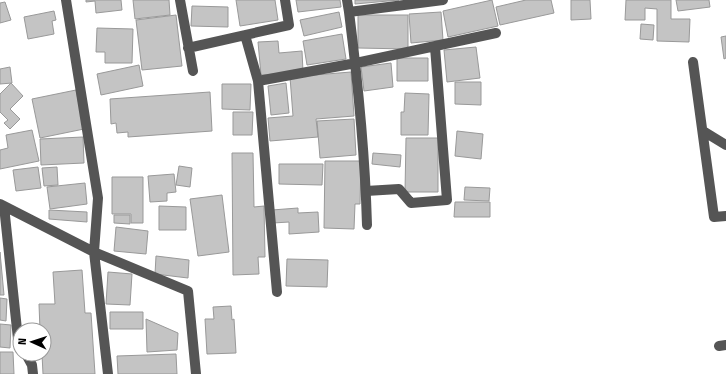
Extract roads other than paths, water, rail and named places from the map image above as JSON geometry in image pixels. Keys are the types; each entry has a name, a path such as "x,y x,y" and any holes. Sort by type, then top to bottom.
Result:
{"street":[{"path":"66,0 98,198 94,252 108,374"},
{"path":"180,0 193,71"},
{"path":"188,48 288,26 285,0"},
{"path":"347,0 356,63 366,191 367,225"},
{"path":"349,12 443,0"},
{"path":"258,80 356,63 496,33"},
{"path":"245,35 258,80 277,292"},
{"path":"366,191 399,189 411,203 447,200 436,47"},
{"path":"693,62 714,217 726,216"},
{"path":"703,131 726,145"},
{"path":"2,205 94,252 188,291 196,374"},
{"path":"2,205 16,322"},
{"path":"30,362 34,374"}]}
